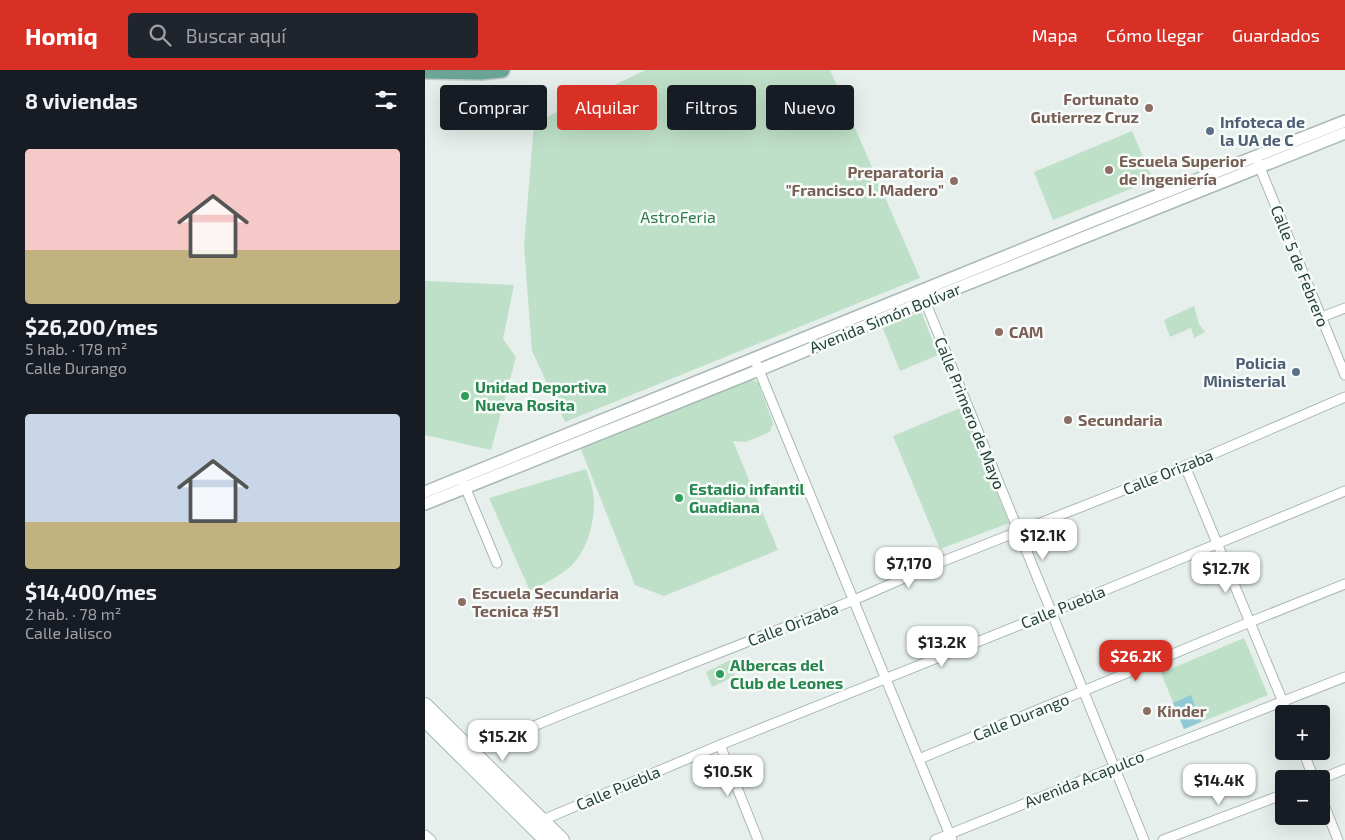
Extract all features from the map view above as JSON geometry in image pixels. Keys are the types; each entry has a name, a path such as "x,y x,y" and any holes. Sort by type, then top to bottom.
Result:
{"main road":[{"path":"425,71 481,72 502,70"},
{"path":"425,705 467,754 553,838"},
{"path":"425,720 467,754"}],"street":[{"name":"Avenida Simón Bolívar","path":"425,504 463,483 754,358 1095,234 1345,121"},
{"name":"Avenida Simón Bolívar","path":"425,492 463,483 759,370 1090,222 1257,161 1345,132"},
{"name":"Calle 5 de Febrero","path":"1257,161 1345,375"},
{"path":"1090,222 1095,234"},
{"name":"Calle Primero de Mayo","path":"923,296 1144,840"},
{"path":"1322,317 1345,308"},
{"path":"754,358 950,837"},
{"name":"Calle Orizaba","path":"467,754 573,710 854,600 1018,531 1185,466 1345,397"},
{"path":"1185,466 1285,705"},
{"path":"463,483 497,563"},
{"name":"Calle Puebla","path":"536,823 719,746 1218,545 1345,491"},
{"name":"Calle Durango","path":"919,758 1345,584"},
{"name":"Avenida Acapulco","path":"935,840 950,837 1115,767 1345,677"},
{"path":"719,746 759,840"},
{"path":"1330,775 1345,769"},
{"path":"1163,840 1275,797"},
{"path":"1330,820 1338,840"},
{"path":"425,835 431,840"}],"green space":[{"name":"AstroFeria","path":"646,70 830,70 836,85 766,85 766,130 854,130 854,125 920,278 565,422 532,351 524,246 533,130 547,130 547,117 557,112 557,130 657,130 657,85 614,85"},
{"path":"1132,131 1153,180 1053,220 1034,172"},
{"name":"Unidad Deportiva Nueva Rosita","path":"425,281 514,285 503,339 516,357 491,450 425,435"},
{"path":"1194,306 1199,324 1205,332 1194,338 1191,328 1170,337 1164,320"},
{"path":"921,311 938,355 900,371 882,326"},
{"name":"Estadio infantil Guadiana","path":"748,379 758,382 773,423 770,432 746,442 733,441 778,550 664,596 635,585 580,447"},
{"path":"962,407 1009,523 940,549 893,436"},
{"path":"586,469 593,490 594,503 593,520 585,546 570,567 530,591 489,498"},
{"path":"1244,638 1268,695 1184,729 1161,673"},
{"name":"Albercas del Club de Leones","path":"730,660 735,676 712,687 706,672"}],"water":[{"path":"1191,695 1201,722 1184,729 1173,703"}],"place":[{"name":"Fortunato Gutierrez Cruz","path":"1149,108"},
{"name":"Infoteca de la UA de C","path":"1210,131"},
{"name":"Escuela Superior de Ingeniería","path":"1109,170"},
{"name":"Preparatoria \"Francisco I. Madero\"","path":"954,181"},
{"name":"CAM","path":"999,332"},
{"name":"Policia Ministerial","path":"1296,372"},
{"name":"Unidad Deportiva Nueva Rosita","path":"465,396"},
{"name":"Secundaria","path":"1068,420"},
{"name":"Estadio infantil Guadiana","path":"679,498"},
{"name":"Escuela Secundaria Tecnica #51","path":"462,602"},
{"name":"Albercas del Club de Leones","path":"720,674"},
{"name":"Kinder","path":"1147,711"}]}
